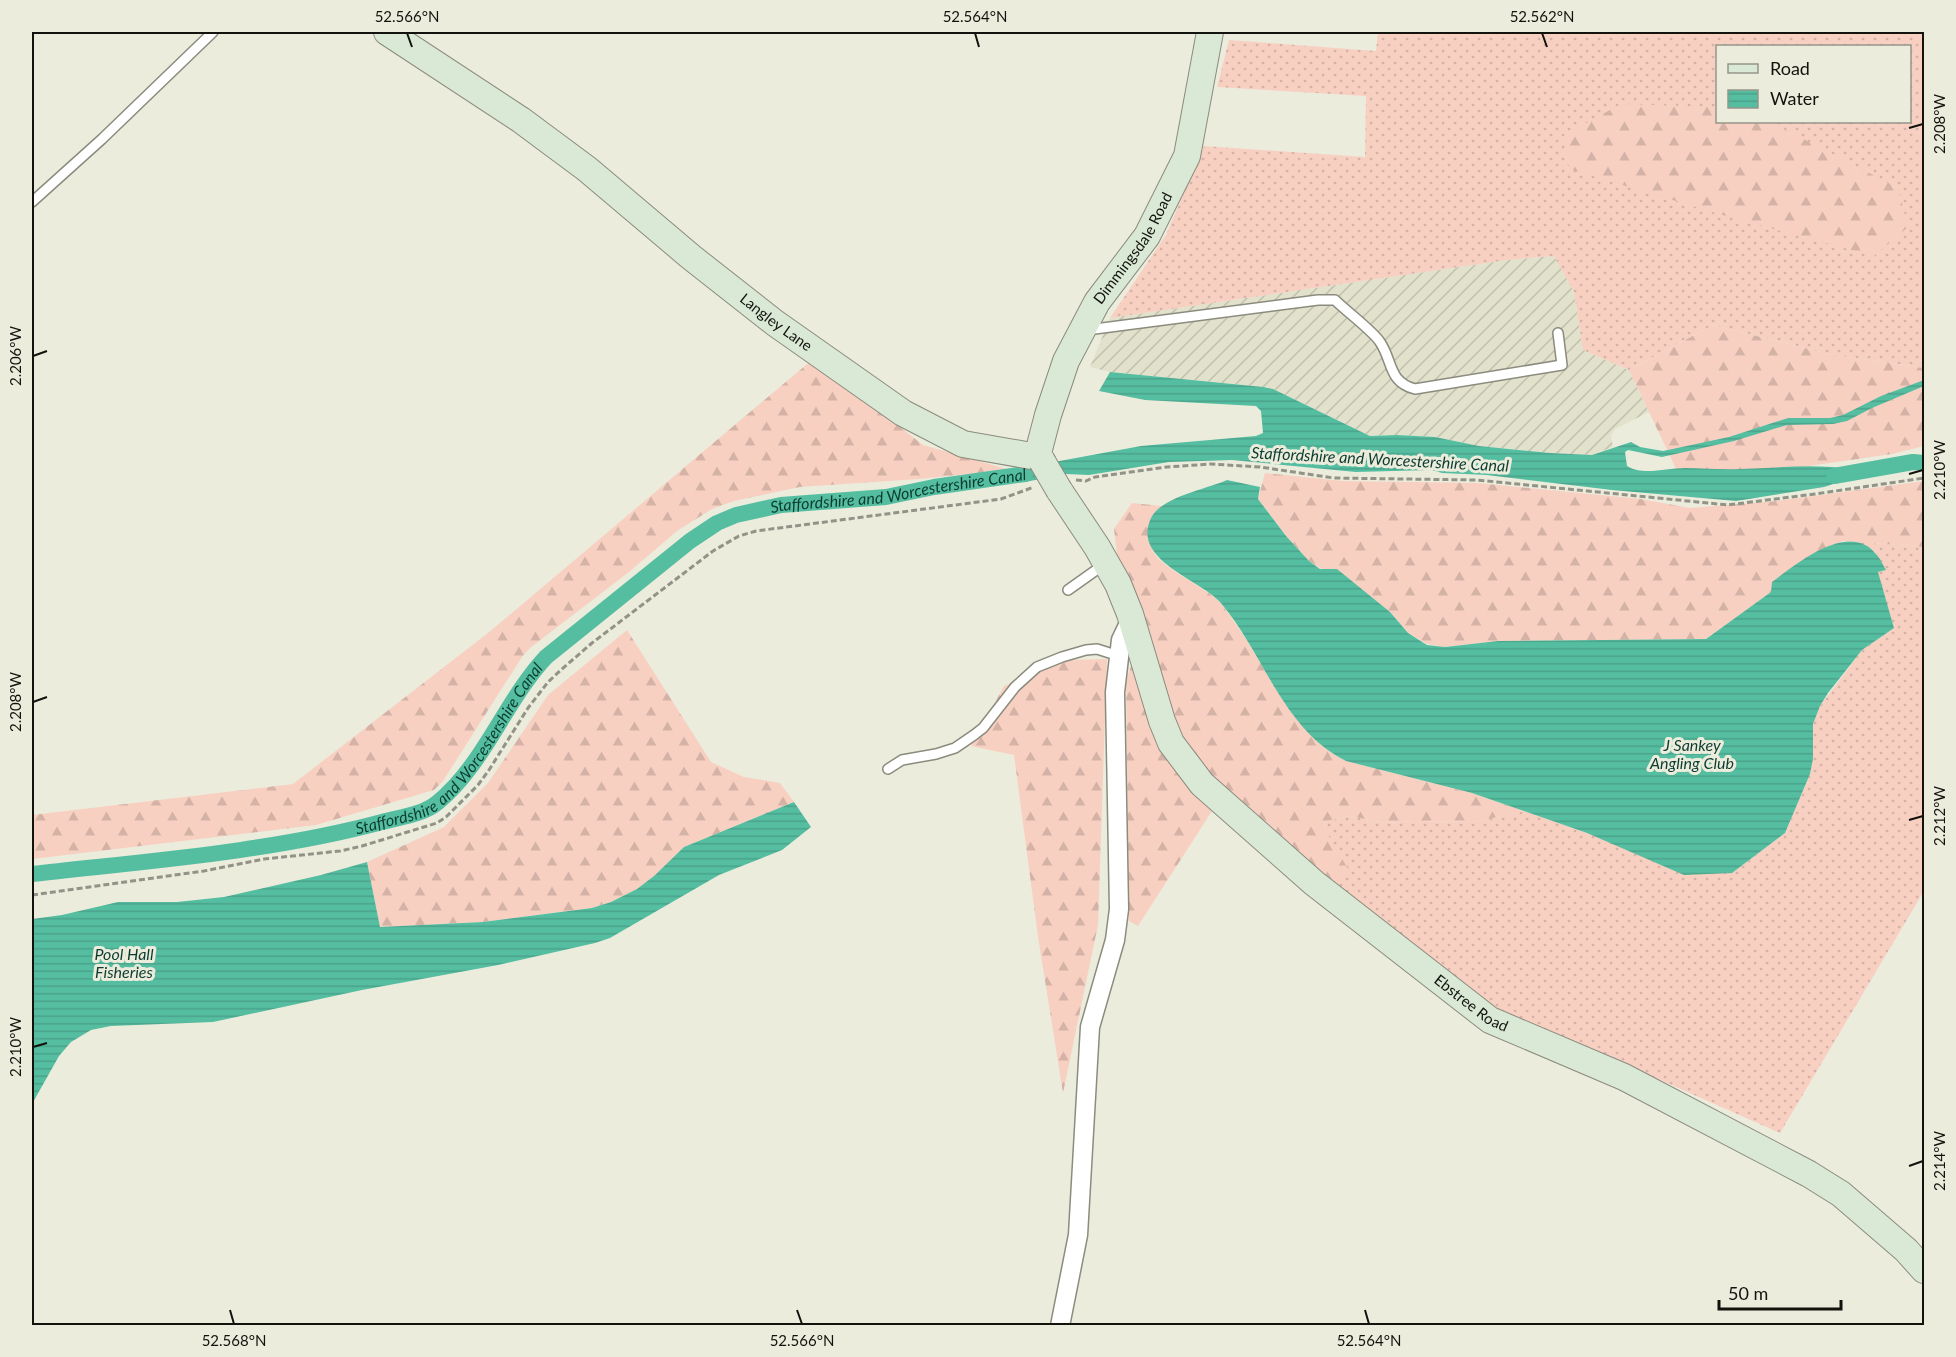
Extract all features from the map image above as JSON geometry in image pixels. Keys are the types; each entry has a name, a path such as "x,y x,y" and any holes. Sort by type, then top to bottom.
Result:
{"street":[{"name":"Langley Lane","path":"387,32 521,120 587,169 691,257 775,323 903,413 963,444 1049,475"},
{"name":"Dimmingsdale Road","path":"1049,475 1048,415 1066,361 1096,302 1146,236 1187,156 1210,32"},
{"path":"1049,475 1118,584 1131,619 1121,640 1115,692 1119,909 1115,940 1090,1027 1078,1235 1060,1326"},
{"name":"Ebstree Road","path":"1131,619 1162,721 1171,743 1202,784 1314,883 1490,1020 1624,1077 1809,1174 1841,1194 1906,1250 1924,1270"}],"lane":[{"path":"32,202 102,140 213,32"},
{"path":"1082,331 1318,300 1335,300 1380,342 1394,375 1403,386 1415,389 1562,365 1558,333"},
{"path":"1068,590 1106,563"},
{"path":"888,769 902,760 955,748 974,735 984,728 1015,687 1037,667 1086,650 1097,649 1119,656"}],"path":[{"path":"32,895 204,871 264,859 340,851 436,823 446,818 489,770 528,708 548,682 592,643 700,560 729,541 756,531 1001,499 1049,475 1086,481 1095,477 1167,466 1210,464 1260,467 1334,478 1477,480 1728,505 1924,478"}],"shaded area":[{"path":"1554,256 1574,292 1583,350 1629,370 1649,412 1615,429 1611,436 1613,447 1592,455 1479,446 1435,437 1370,436 1273,389 1110,372 1090,367 1110,318 1507,260"}],"green space":[{"path":"1378,32 1924,32 1924,368 1833,355 1713,325 1629,370 1583,350 1574,292 1554,256 1507,260 1110,318 1166,235 1204,146 1365,157 1366,96 1217,87 1229,40 1376,51"},
{"path":"1621,104 1716,107 1716,123 1773,123 1898,188 1908,227 1874,256 1736,219 1569,169 1564,135"},
{"path":"1713,325 1833,355 1924,368 1924,446 1892,454 1760,473 1679,475 1629,370"},
{"path":"813,359 923,445 1010,470 800,487 734,501 712,509 677,531 629,572 530,648 443,781 434,790 316,825 32,859 32,815 293,784 488,633"},
{"path":"1265,473 1343,481 1478,483 1641,499 1690,508 1777,501 1924,481 1924,547 1843,541 1773,582 1771,592 1706,639 1498,641 1445,647 1427,644 1408,633 1390,612 1309,561 1286,536 1258,499"},
{"path":"1132,503 1162,506 1149,527 1149,538 1153,551 1174,571 1219,601 1296,718 1310,735 1327,749 1346,761 1472,793 1524,811 1475,822 1384,823 1350,816 1327,821 1324,828 1348,869 1337,889 1222,791 1174,730 1156,659 1117,555 1114,529"},
{"path":"1858,542 1924,547 1924,891 1780,1133 1495,1007 1337,889 1324,828 1327,821 1350,816 1384,823 1474,822 1524,811 1587,833 1732,873 1785,833 1810,774 1813,759 1813,724 1820,706 1862,650 1894,628 1877,572 1885,570 1875,552"},
{"path":"627,630 711,762 744,777 780,783 794,802 684,847 637,889 611,902 592,908 483,922 380,927 367,862 444,827 488,783 548,695"},
{"path":"1134,658 1176,768 1212,811 1138,926 1129,921 1126,680"},
{"path":"1107,659 1098,925 1063,1093 1038,937 1014,755 971,746 1004,686 1070,660"}],"water":[{"path":"1110,372 1273,389 1370,436 1435,437 1479,446 1592,455 1631,442 1640,447 1663,451 1729,437 1788,418 1830,418 1843,415 1881,396 1924,380 1924,386 1847,421 1833,424 1787,425 1734,441 1662,457 1628,450 1625,452 1627,466 1640,471 1812,466 1855,470 1855,477 1824,487 1736,501 1612,490 1487,475 1442,473 1432,470 1356,472 1232,460 1169,462 1089,475 1066,474 1025,482 985,472 1010,470 1141,446 1256,436 1263,433 1261,411 1256,406 1145,400 1099,391"},
{"name":"J Sankey Angling Club","path":"1227,480 1260,487 1258,499 1286,536 1309,561 1320,569 1337,569 1390,612 1408,633 1427,645 1445,647 1498,641 1706,639 1771,592 1772,582 1808,556 1838,543 1852,542 1865,545 1876,554 1886,570 1878,572 1894,628 1862,650 1820,706 1813,724 1813,759 1810,774 1785,833 1732,873 1684,875 1587,833 1472,793 1346,761 1324,747 1290,710 1220,602 1170,567 1150,546 1147,533 1151,518 1164,504 1185,494"},
{"name":"Pool Hall Fisheries","path":"794,802 811,827 782,850 719,875 610,938 498,965 362,990 213,1022 111,1026 91,1030 71,1042 59,1056 32,1104 32,919 62,915 118,902 177,902 224,897 367,862 380,927 483,922 592,908 611,902 637,889 684,847"}],"waterway":[{"name":"Staffordshire and Worcestershire Canal","path":"1834,476 1913,462 1924,463"},
{"name":"Staffordshire and Worcestershire Canal","path":"32,874 164,860 296,841 425,810 437,803 468,770 531,674 546,657 690,541 717,523 736,515 781,505 886,497 934,487 1025,474"}]}
